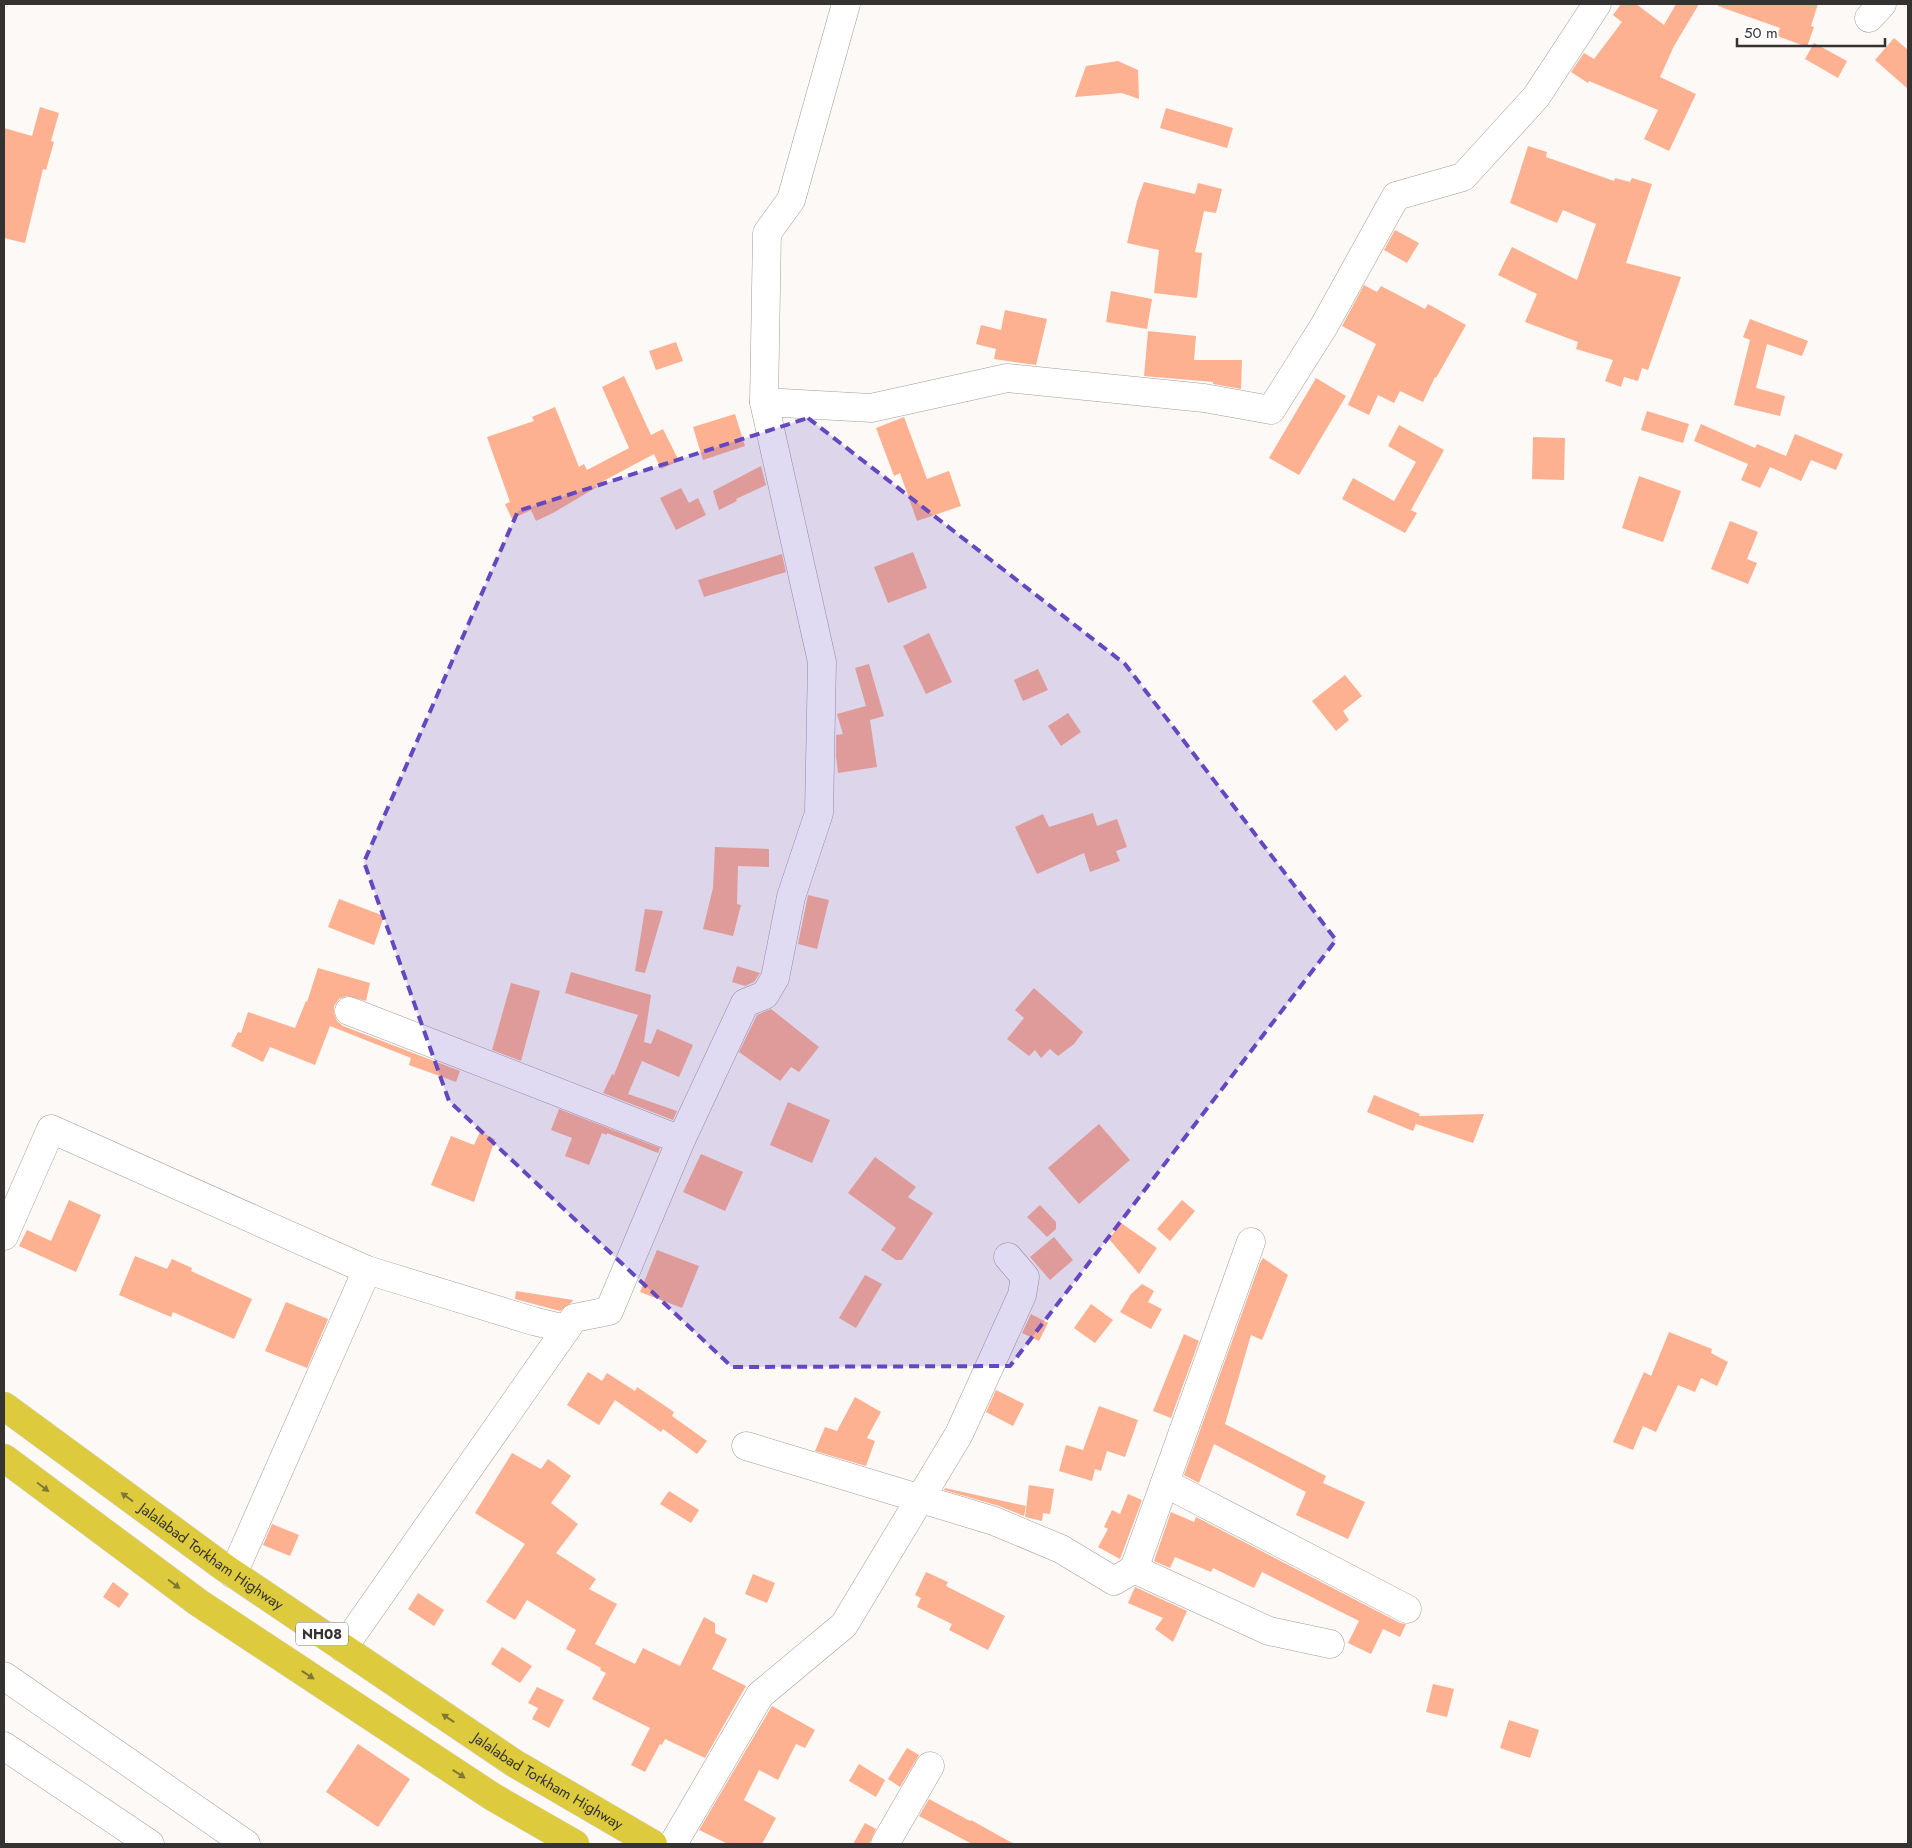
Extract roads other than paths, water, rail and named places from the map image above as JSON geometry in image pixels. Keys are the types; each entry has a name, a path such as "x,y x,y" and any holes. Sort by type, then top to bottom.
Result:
{"highway":[{"name":"Jalalabad Torkham Highway","path":"4,1406 234,1574 343,1648 514,1763 654,1844"},
{"name":"NH08","path":"4,1458 200,1603 493,1797 575,1844"}],"street":[{"path":"343,1648 574,1318 609,1311 680,1140 745,1003 766,995 775,978 791,898 819,814 822,662 764,402 766,233 791,200 846,4"},
{"path":"764,402 871,408 1007,378 1204,398 1271,410 1324,326 1396,196 1463,177 1536,97 1597,4"},
{"path":"349,1011 680,1140"},
{"path":"4,1236 51,1129 366,1270 566,1330"},
{"path":"746,1446 994,1521 1061,1549 1114,1581 1134,1570 1252,1242"},
{"path":"673,1844 760,1695 844,1625 959,1434 1022,1295 1024,1277 1008,1257"},
{"path":"234,1574 366,1270"},
{"path":"1165,1483 1406,1609"},
{"path":"1134,1570 1269,1631 1330,1644"},
{"path":"4,1676 246,1844"},
{"path":"4,1746 150,1844"},
{"path":"884,1844 930,1766"}]}
